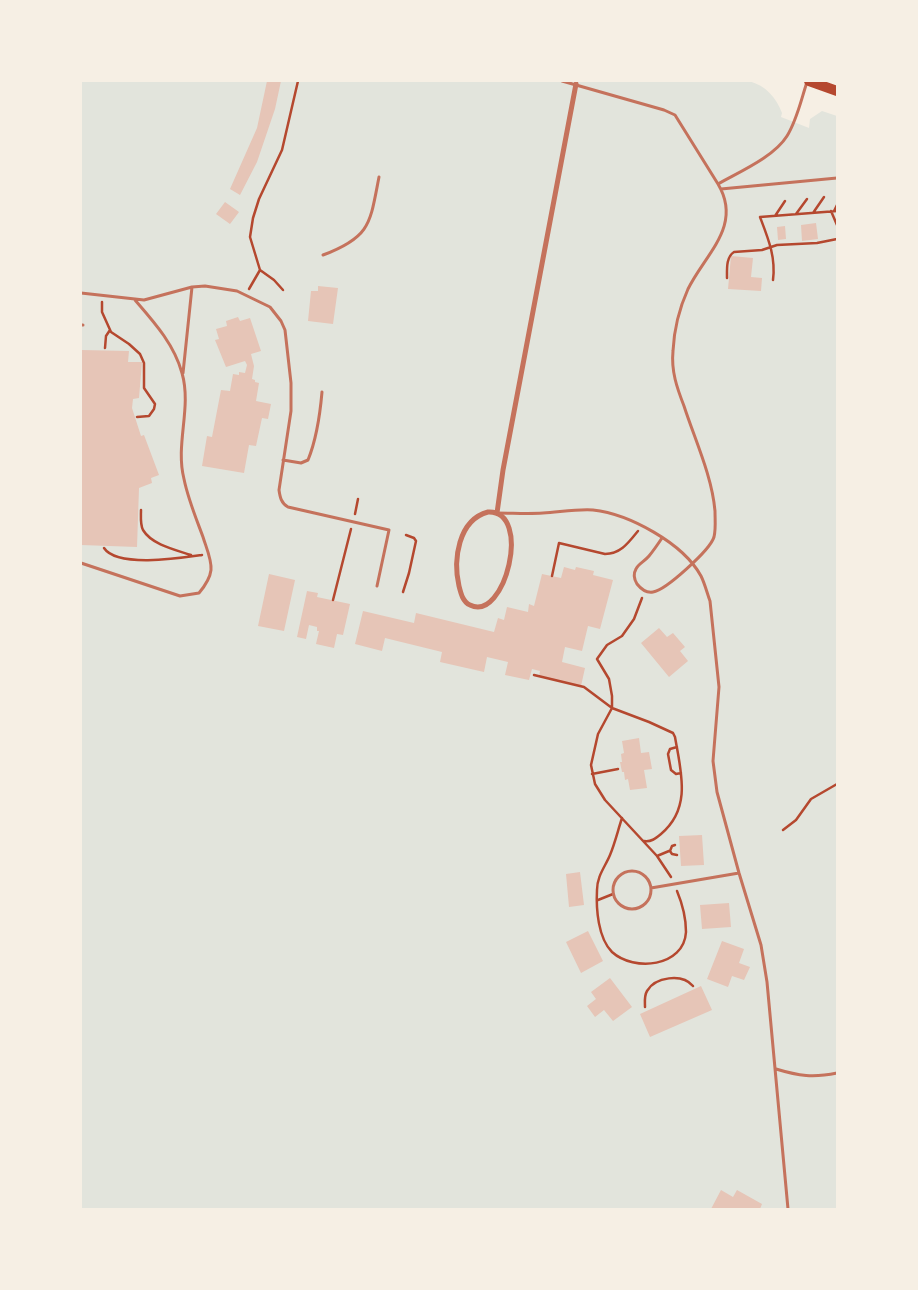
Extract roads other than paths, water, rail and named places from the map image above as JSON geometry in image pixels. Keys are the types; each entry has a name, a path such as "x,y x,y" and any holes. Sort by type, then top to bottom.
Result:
{"main road":[{"path":"808,81 837,91"}],"street":[{"path":"497,513 502,470 576,83"},
{"path":"488,512 497,513 506,522 510,532 510,566 502,584 490,602 482,607 474,607 466,603 459,587 457,569 458,548 464,534 474,520 488,512"}],"lane":[{"path":"562,81 576,83 675,115 721,189 726,210 724,231 688,290 678,317 672,361 674,377 710,483 714,500 715,534 708,548 678,576 661,589 648,592 642,589 635,579 636,568 647,558 662,538"},
{"path":"718,184 764,158 787,137 808,81"},
{"path":"323,255 342,248 359,236 370,218 379,177"},
{"path":"721,189 837,178"},
{"path":"81,293 134,300 155,298 192,287 205,286 227,288 245,294 270,307 281,320 285,330 291,370 292,396 279,490 281,500 284,505 319,515 389,530 377,586"},
{"path":"81,563 180,596 199,594 205,586 211,567 182,472 181,456 185,407 182,374 192,287"},
{"path":"134,300 174,350 182,374"},
{"path":"283,460 301,463 308,460 318,429 322,392"},
{"path":"497,513 593,510 607,513 643,526 662,538 692,563 701,576 710,601 719,687 713,761 717,792 761,945 767,982 776,1069 788,1209"},
{"path":"629,871 635,871 646,877 651,888 648,901 644,905 631,909 620,905 613,894 614,882 623,873 629,871"},
{"path":"651,888 739,873"},
{"path":"776,1069 802,1076 820,1076 837,1073"}]}
